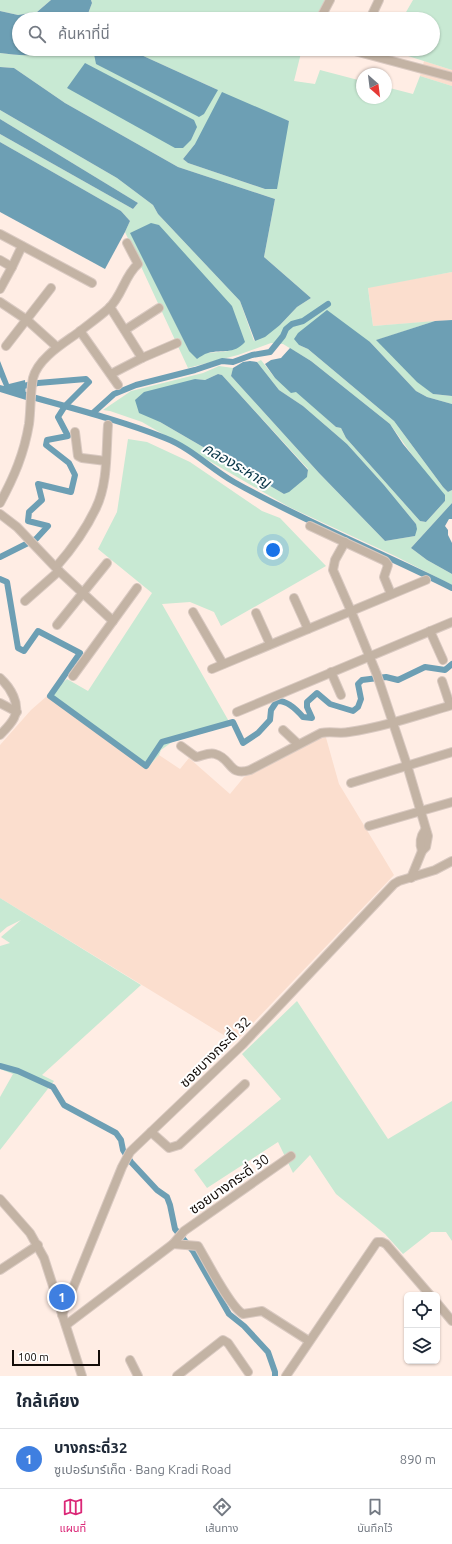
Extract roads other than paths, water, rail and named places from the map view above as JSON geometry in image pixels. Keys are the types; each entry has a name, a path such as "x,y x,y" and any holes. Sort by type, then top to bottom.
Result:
{"street":[{"path":"324,12 330,0"},
{"path":"373,12 379,0"},
{"path":"376,56 452,77"},
{"path":"0,234 92,284"},
{"path":"0,503 20,462 29,424 33,377 44,360 57,347 110,307 123,289 131,271 138,264 127,243"},
{"path":"0,289 22,246"},
{"path":"0,260 12,267"},
{"path":"6,346 51,288"},
{"path":"0,302 27,320 57,347"},
{"path":"110,307 142,358"},
{"path":"125,330 160,308"},
{"path":"80,331 118,385"},
{"path":"110,374 177,343"},
{"path":"25,601 58,569 96,508 101,494 106,461 108,425"},
{"path":"75,432 78,456 82,458 106,461"},
{"path":"0,514 18,527 83,594 113,621"},
{"path":"310,526 386,561 388,568 384,577 391,594"},
{"path":"345,542 335,560 333,570 381,685 428,836 426,847 422,851 411,878"},
{"path":"57,625 107,563"},
{"path":"212,668 426,580"},
{"path":"73,676 137,588"},
{"path":"294,598 308,629"},
{"path":"193,612 222,664"},
{"path":"256,613 270,644"},
{"path":"237,712 452,622"},
{"path":"430,631 443,660"},
{"path":"332,672 341,695"},
{"path":"0,678 13,697 17,712 14,720 0,735"},
{"path":"181,746 196,757 211,753 217,754 236,771 241,773 250,770 321,733 329,731 349,732 393,722 451,705 442,681"},
{"path":"0,703 17,712"},
{"path":"283,730 298,744"},
{"path":"351,783 452,752"},
{"path":"370,826 452,802"},
{"name":"ซอยบางกระดี่ 32","path":"62,1315 128,1155 242,1045 386,891 399,881 435,870 452,862"},
{"path":"151,1132 168,1148 179,1145 245,1084"},
{"name":"ซอยบางกระดี่ 30","path":"66,1325 173,1244 183,1233 291,1156"},
{"path":"0,1199 30,1233 38,1245 44,1258 82,1376"},
{"path":"286,1376 377,1242 386,1244 427,1292"},
{"path":"173,1244 198,1246 231,1303 239,1312 243,1314 262,1311 309,1341"},
{"path":"0,1270 38,1245"},
{"path":"440,1307 452,1321"},
{"path":"177,1376 223,1340 228,1343 248,1372"},
{"path":"130,1360 138,1376"}],"water":[{"path":"51,0 91,0 92,3 89,12 37,12"},
{"path":"0,11 12,14 12,54 0,53"},
{"path":"94,56 143,56 218,90 204,114 199,117 96,64"},
{"path":"85,63 194,120 197,127 191,140 183,148 175,148 67,88"},
{"path":"0,67 14,68 65,103 178,167 275,199 264,257 311,298 297,307 280,325 265,337 255,341 240,301 158,214 153,205 117,178 0,110"},
{"path":"222,92 289,121 277,189 265,189 188,163 183,159 195,144"},
{"path":"0,119 138,203 133,209 0,134"},
{"path":"0,142 121,211 130,221 105,269 0,212"},
{"path":"151,223 159,225 232,306 245,342 241,346 228,351 208,353 197,359 189,351 130,233"},
{"path":"327,310 370,342 416,391 427,397 452,404 452,490 448,492 443,487 394,421 308,349 299,345 294,339 298,333"},
{"path":"452,320 452,396 433,394 417,382 376,340 435,321"},
{"path":"290,348 311,361 390,424 403,444 445,495 445,501 426,522 420,521 346,438 341,428 336,427 296,392 291,393 275,378 265,364 271,360 281,358"},
{"path":"0,361 9,384 25,380 26,400 0,392 0,385 4,386 0,377"},
{"path":"243,362 257,362 279,390 303,406 347,444 384,485 416,524 417,529 415,536 385,541 319,473 231,376 233,368"},
{"path":"218,374 222,375 308,470 307,477 289,492 284,494 160,422 139,413 135,400 144,392 195,379 205,380"},
{"path":"452,503 452,519 449,519 445,526 448,530 448,535 452,543 452,574 427,560 411,548"}],"waterway":[{"path":"93,413 114,394 136,385 195,370 222,361 233,362 252,355 270,352 283,336 286,329 292,324 303,321 328,304"},
{"path":"0,557 36,539 48,526 28,521 29,512 42,500 38,484 71,492 75,475 69,463 46,445 47,440 68,436 58,417 65,406 89,382 86,379 38,383 18,387"},
{"name":"คลองระหาญ","path":"18,393 110,419 147,431 174,442 184,447 225,477 261,497 452,588"},
{"path":"0,579 7,582 18,648 24,651 38,631 80,653 50,696 146,766 162,742 233,722 243,743 258,733 270,720 271,710 277,701 288,704 303,717 312,718 307,707 307,702 317,693 330,704 353,711 358,707 361,699 358,684 362,680 386,677 398,680 425,667 445,670 452,664"},
{"path":"0,1066 18,1071 53,1087 64,1105 116,1133 121,1140 123,1150 131,1162 157,1190 167,1197 175,1229 193,1251 229,1314 244,1326 268,1352 275,1376"}],"place":[{"name":"บางกระดี่32","path":"62,1297"}]}
